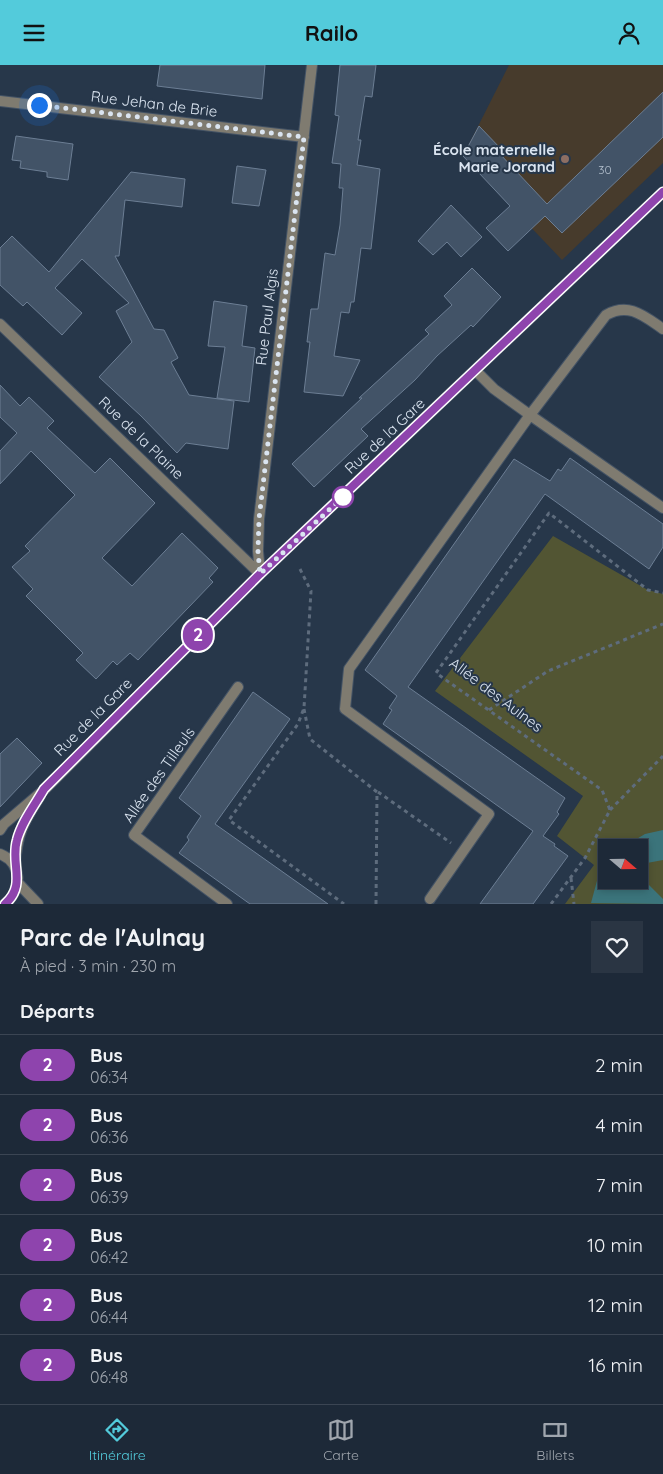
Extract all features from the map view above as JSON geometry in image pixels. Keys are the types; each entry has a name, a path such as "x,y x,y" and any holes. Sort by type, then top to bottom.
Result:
{"street":[{"name":"Rue Paul Algis","path":"260,574 258,551 259,519 312,65"},
{"name":"Rue Jehan de Brie","path":"0,101 304,137"},
{"name":"Rue de la Gare","path":"0,830 18,811 44,789 260,574 663,192"},
{"path":"430,899 489,814 345,709 349,669 530,415 606,315 616,309 627,309 640,313 663,329"},
{"name":"Rue de la Plaine","path":"0,324 260,574"},
{"path":"476,371 494,389 663,508"},
{"name":"Allée des Tilleuls","path":"227,904 134,835 238,687"},
{"name":"Rue de la Gare","path":"18,883 15,866 16,842 22,826 44,789"},
{"path":"0,854 15,866"},
{"path":"5,904 16,891 18,883"},
{"path":"18,883 38,904"}],"path":[{"name":"Allée des Aulnes","path":"610,810 602,790 436,673 549,513 648,590 663,593"},
{"path":"300,569 311,591 304,708 310,739 377,792 463,851"},
{"path":"489,710 548,671 663,624"},
{"path":"304,708 298,724 229,820 344,904"},
{"path":"551,904 585,858 610,810 663,756"},
{"path":"376,904 377,792"},
{"path":"570,877 574,904"}],"shaded area":[{"name":"École maternelle Marie Jorand","path":"509,65 663,65 663,163 562,260 463,156"},
{"path":"553,536 648,590 663,594 663,904 565,904 594,865 557,836 583,796 435,691"},
{"path":"663,830 663,860 648,863 648,839 637,839 645,834"},
{"path":"598,877 598,889 648,889 648,884 663,899 663,904 591,903"}],"building":[{"path":"160,65 265,65 262,99 157,86"},
{"path":"340,65 376,65 372,97 365,96 358,140 361,140 357,165 380,169 371,249 361,248 354,302 351,302 349,313 341,312 334,356 360,360 343,396 304,392 310,342 307,342 311,309 318,309 325,253 335,255 340,225 343,188 339,188 341,164 332,163 339,116 335,115"},
{"path":"663,92 663,137 562,233 545,216 508,251 486,228 510,206 463,156 479,126 502,150 499,153 547,204"},
{"path":"16,136 73,144 68,180 47,177 47,172 20,168 21,161 12,160"},
{"path":"237,166 266,170 259,206 232,203"},
{"path":"131,172 185,179 182,207 125,200 119,256 115,256 154,329 164,330 178,358 171,362 189,395 234,401 228,449 186,443 177,453 99,377 132,342 116,311 129,303 82,259 55,288 82,313 62,335 27,302 23,306 0,285 0,248 12,236 49,272"},
{"path":"451,205 482,237 461,257 447,242 433,255 418,241"},
{"path":"472,268 501,297 473,327 471,325 361,429 368,436 314,487 292,464 362,398 359,398 429,334 425,330 452,305 444,296"},
{"path":"214,301 247,306 242,346 255,348 249,402 217,398 225,347 208,346"},
{"path":"0,385 20,406 29,397 54,421 47,428 95,473 110,458 155,503 102,558 132,586 182,533 218,568 209,578 213,582 138,660 130,653 117,665 113,661 96,679 76,660 83,653 26,596 33,589 12,567 30,551 25,546 75,495 31,451 0,484 0,451 17,433 0,417"},
{"path":"570,458 663,524 663,547 649,569 545,494 408,687 565,798 557,812 559,814 543,836 568,856 533,904 480,904 533,831 383,724 392,710 389,708 397,696 365,670 514,459 550,481 558,469 561,471"},
{"path":"253,692 290,719 215,824 328,904 250,904 179,853 189,840 187,837 201,816 179,798"},
{"path":"17,738 42,763 0,807 0,754"}],"bus line":[{"name":"2","path":"5,904 16,891 18,883 18,874 15,866 16,842 22,826 44,789 122,709 260,574 663,192"}],"place":[{"name":"École maternelle Marie Jorand","path":"565,159"}],"route":[{"path":"39,105 304,137 259,519 258,551 260,574 343,497"}]}
